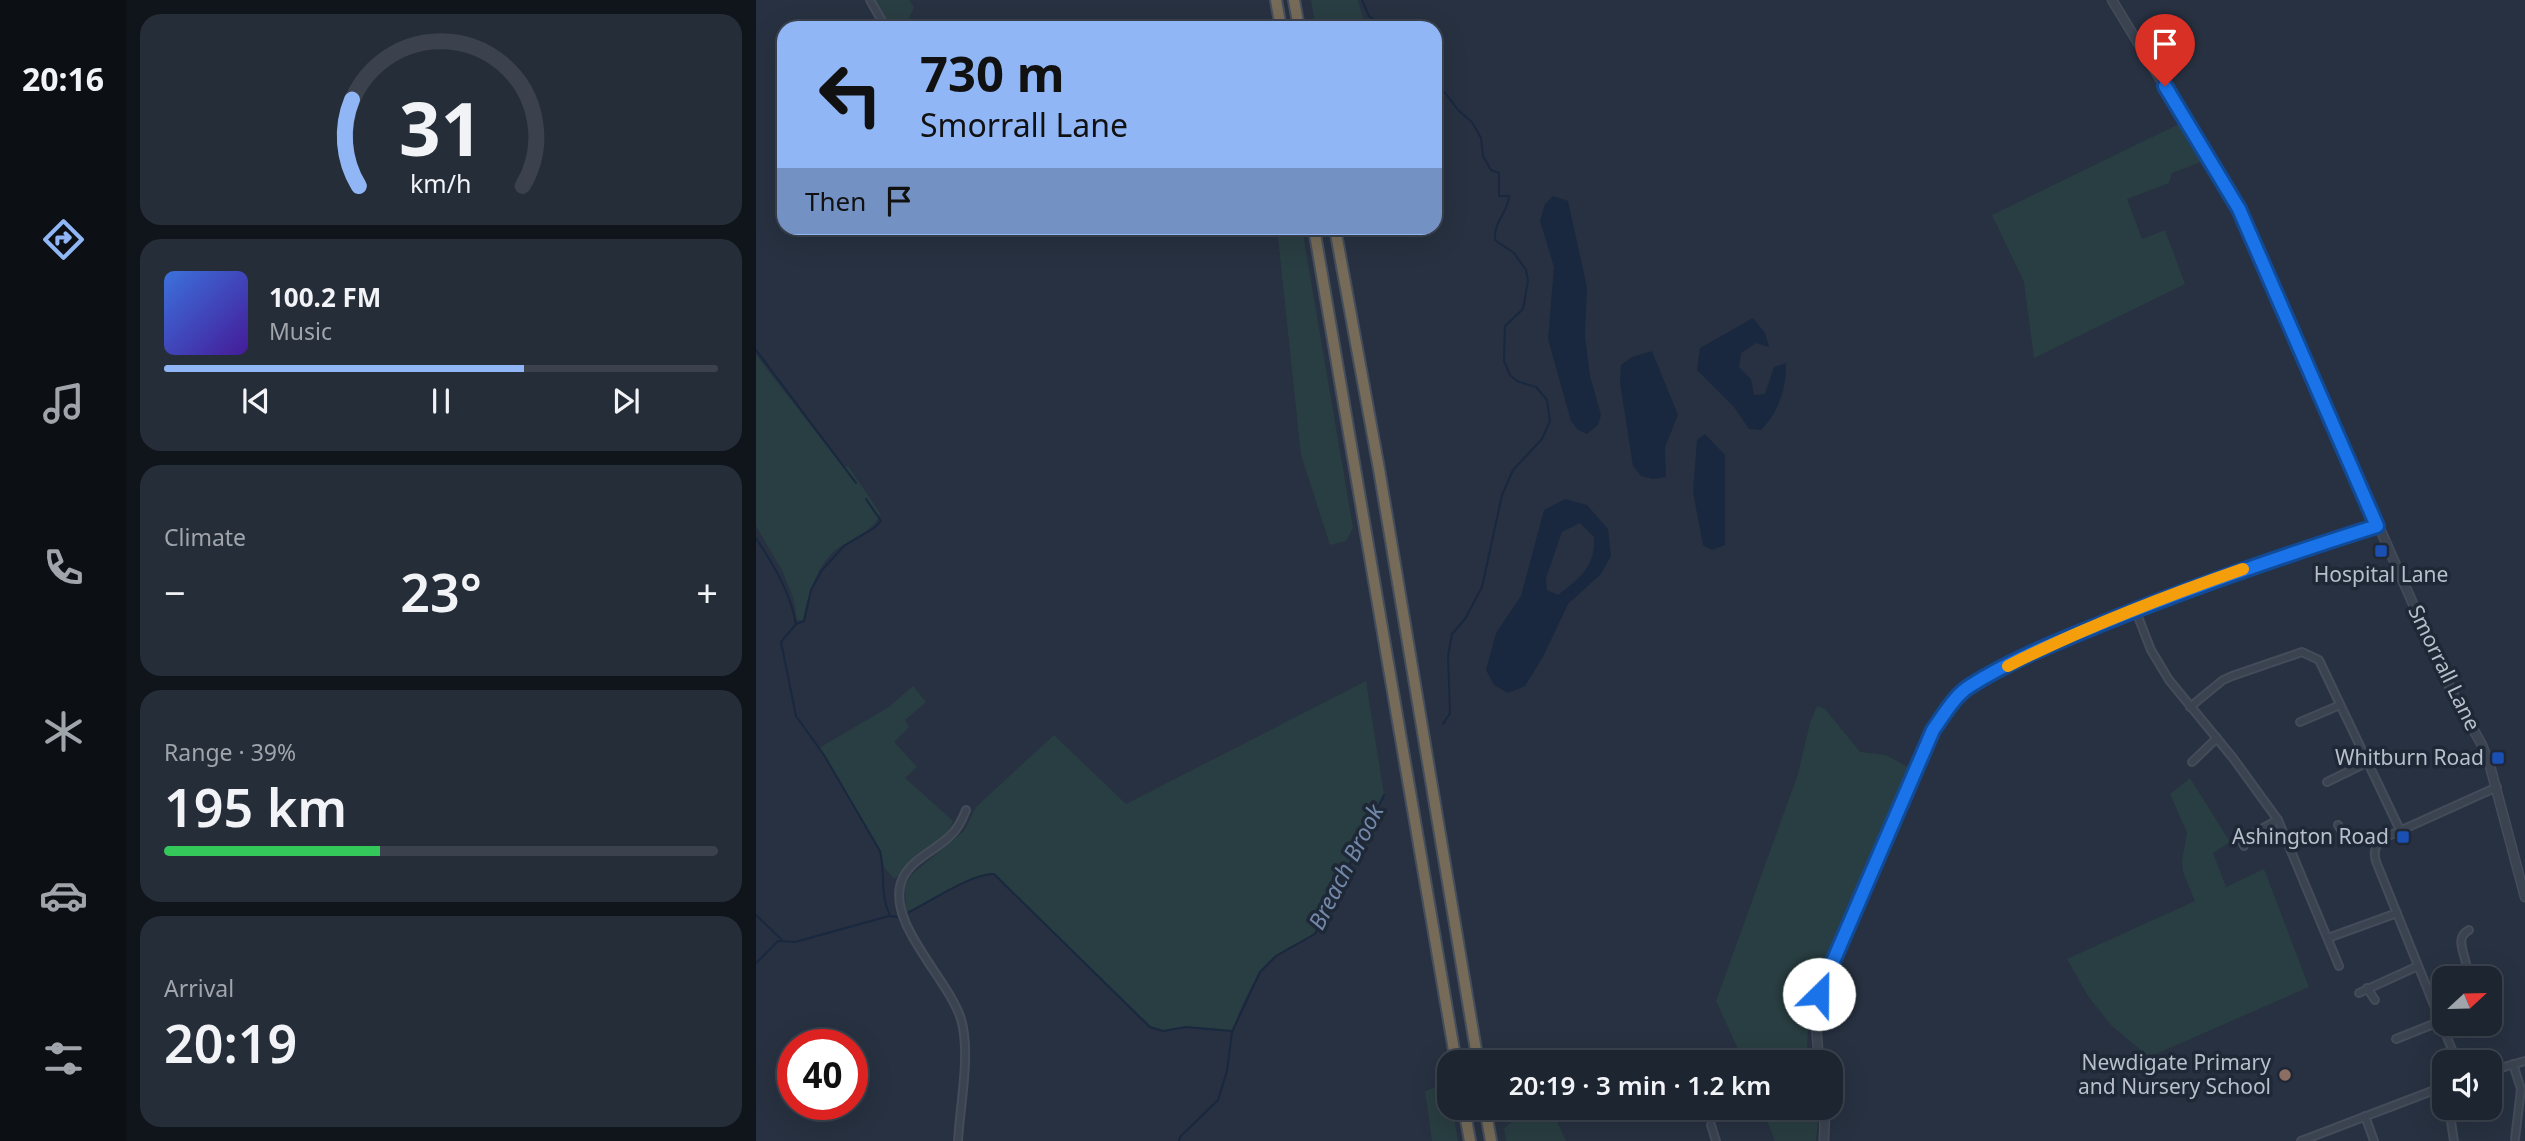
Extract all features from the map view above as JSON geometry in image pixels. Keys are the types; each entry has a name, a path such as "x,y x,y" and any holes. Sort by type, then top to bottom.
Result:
{"highway":[{"path":"1276,0 1280,21"},
{"path":"1294,0 1298,21"},
{"path":"1315,235 1454,1050"},
{"path":"1336,235 1379,469 1476,1050"},
{"path":"1466,1120 1470,1141"},
{"path":"1488,1120 1491,1141"}],"street":[{"path":"870,0 882,21"},
{"name":"Smorrall Lane","path":"2112,0 2239,209 2451,690 2482,745 2497,787 2525,897"},
{"path":"1818,1050 1815,1024 1819,994 1933,730 1958,695 1970,686 2046,647 2135,610 2213,580 2377,526"},
{"path":"2135,610 2151,650 2190,706 2278,820 2339,966"},
{"path":"2190,706 2222,680 2302,652 2310,653 2319,660 2400,830"},
{"path":"2300,722 2340,705"},
{"path":"2192,762 2217,738"},
{"path":"2327,782 2368,762"},
{"path":"2338,825 2342,831 2377,843 2497,787"},
{"path":"958,1141 965,1049 960,1016 946,985 908,929 900,905 900,890 902,880 909,869 949,837 959,826 966,810"},
{"path":"2241,839 2278,820"},
{"path":"2377,843 2375,860 2432,1001"},
{"path":"2328,938 2397,913"},
{"path":"2468,966 2460,938 2469,930"},
{"path":"2359,993 2418,966"},
{"path":"2367,988 2375,1000"},
{"path":"2396,1039 2432,1025"},
{"path":"2502,1068 2525,1061"},
{"path":"2513,1065 2521,1089 2515,1139"},
{"path":"2301,1141 2432,1091"},
{"path":"2365,1116 2374,1141"},
{"path":"1824,1141 1825,1120"},
{"path":"2451,1120 2454,1141"},
{"path":"1711,1125 1716,1141"}],"green space":[{"path":"873,0 909,0 914,7 910,21 886,21"},
{"path":"1311,0 1358,0 1364,21 1315,21"},
{"path":"2181,123 2203,161 2172,173 2169,183 2127,199 2142,239 2165,230 2185,284 2034,358 2024,282 1992,215"},
{"path":"1278,235 1303,235 1353,528 1346,541 1330,545 1301,455"},
{"path":"756,355 844,468 848,466 880,513 873,525 837,549 825,561 812,585 803,620 797,620 794,600 782,570 756,526"},
{"path":"1366,681 1384,795 1319,926 1314,933 1268,963 1244,1001 1232,1032 1186,1027 1163,1031 1150,1027 994,874 973,878 906,913 905,887 911,875 964,831 976,807 1054,735 1126,804"},
{"path":"913,686 926,702 905,720 909,727 894,742 917,767 905,778 953,821 948,834 894,879 884,867 880,851 819,748 889,707"},
{"path":"1817,706 1825,709 1860,752 1886,755 1908,767 1810,995 1807,1050 1738,1050 1716,1001 1798,774 1810,723"},
{"path":"2190,778 2230,842 2213,853 2226,887 2264,869 2309,987 2149,1057 2111,1025 2088,996 2067,959 2195,901 2183,872 2182,861 2187,833 2170,794"},
{"path":"1437,1087 1437,1120 1454,1120 1458,1141 1432,1141 1425,1091"},
{"path":"1556,1120 1566,1141 1506,1141 1504,1129 1513,1121"},
{"path":"1767,1120 1818,1120 1816,1141 1775,1141"}],"water":[{"path":"1553,196 1568,201 1587,287 1585,336 1590,376 1601,415 1598,425 1587,434 1578,430 1571,421 1548,339 1554,267 1540,221 1545,204"},
{"path":"1753,318 1765,333 1769,347 1756,343 1741,353 1739,367 1751,379 1754,395 1765,394 1774,367 1786,363 1780,400 1761,430 1749,429 1734,407 1697,370 1700,348"},
{"path":"1652,351 1678,415 1665,447 1666,477 1653,479 1641,476 1633,466 1620,383 1621,365 1632,357"},
{"path":"1705,434 1725,455 1725,545 1712,550 1703,545 1693,492 1697,440"},
{"path":"1565,499 1587,505 1608,529 1611,556 1601,574 1568,604 1543,657 1525,686 1508,693 1494,685 1486,670 1496,633 1521,596 1544,510","holes":["1580,523 1594,537 1592,556 1580,577 1558,595 1547,590 1546,578 1562,532"]}],"waterway":[{"name":"Breach Brook","path":"1362,0 1369,16 1376,21"},
{"name":"Breach Brook","path":"1442,89 1459,111 1472,122 1481,138 1483,156 1491,170 1499,173 1499,196 1509,196 1495,233 1495,240 1514,253 1526,270 1528,281 1523,309 1505,326 1504,361 1510,375 1517,381 1536,387 1547,400 1550,421 1542,439 1513,470 1502,495 1482,587 1465,619 1452,634 1448,656 1450,713 1443,724"},
{"path":"756,350 856,483"},
{"path":"866,499 881,521 844,546 822,570 811,590 804,621 796,624 781,642 796,716 824,755 880,851 887,907 890,916 897,917"},
{"path":"756,538 785,590 796,624"},
{"name":"Breach Brook","path":"1179,1141 1218,1100 1227,1071 1232,1032 1260,972 1276,956 1315,934 1384,795"},
{"path":"909,912 974,878 994,874 1150,1027 1163,1031 1186,1027 1232,1031"},
{"path":"756,915 782,940"},
{"path":"756,963 778,941 795,942 889,916"}],"slow traffic":[{"path":"2008,666 2135,610 2243,569"}],"place":[{"name":"Hospital Lane","path":"2381,551"},
{"name":"Whitburn Road","path":"2498,758"},
{"name":"Ashington Road","path":"2403,837"},
{"name":"Newdigate Primary and Nursery School","path":"2285,1075"}],"route":[{"path":"1819,994 1933,730 1958,695 1970,686 2046,647 2135,610 2306,547 2377,526 2239,209 2165,86"}]}
